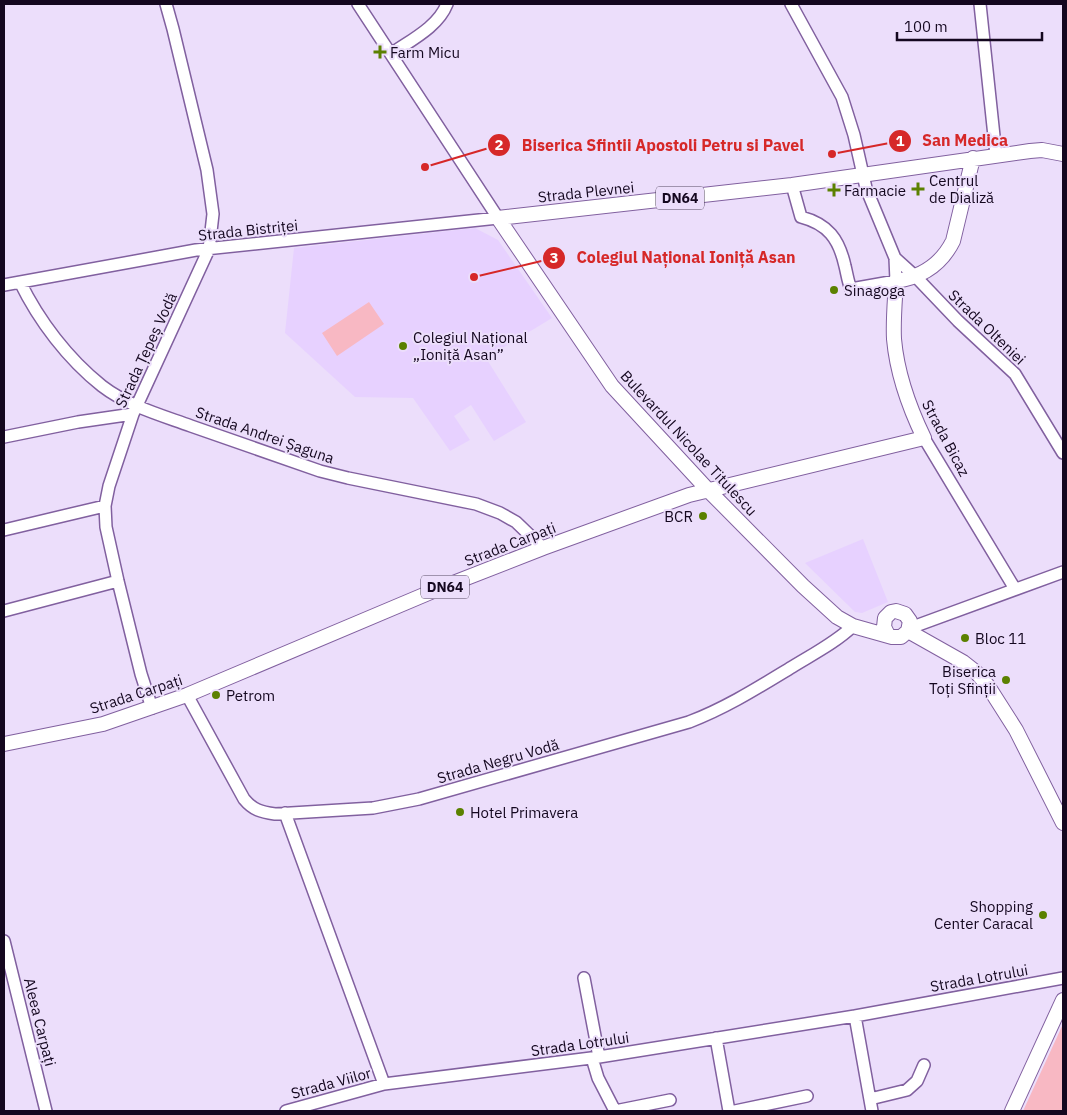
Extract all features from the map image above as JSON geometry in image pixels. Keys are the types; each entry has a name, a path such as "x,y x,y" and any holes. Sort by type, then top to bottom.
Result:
{"main road":[{"name":"Strada Plevnei","path":"498,218 792,185 996,155 1042,150 1063,154"},
{"path":"896,281 916,277 942,258 953,241 973,158"},
{"name":"Bulevardul Nicolae Titulescu","path":"498,218 612,386 708,490 803,586 837,617 856,627 888,635"},
{"name":"Strada Bicaz","path":"896,281 894,339 898,363 913,416 924,438"},
{"name":"Strada Carpați","path":"4,744 103,724 152,708 438,589 543,548 708,490 924,438"},
{"path":"856,627 885,618 891,612 896,611 905,614 910,621 909,630 901,637 888,635 884,627 885,618"},
{"path":"909,630 963,662 977,673 988,686 1016,730 1063,823"},
{"path":"1012,1111 1063,1000"}],"street":[{"name":"Strada Țepeș Vodă","path":"152,708 141,674 118,581 106,527 105,506 109,486 135,410 209,249 212,214 207,170 166,4"},
{"name":"Bulevardul Nicolae Titulescu","path":"358,4 498,218"},
{"path":"391,54 439,18 447,4"},
{"name":"Strada Bicaz","path":"791,4 842,97 854,135 862,175 895,258 896,281"},
{"path":"980,4 996,155"},
{"path":"792,185 801,217 815,221 825,227 835,240 845,264 851,289 896,281"},
{"name":"Strada Bistriței","path":"4,286 209,249 498,218"},
{"name":"Strada Olteniei","path":"895,258 916,277 958,322 996,354 1015,374 1063,453"},
{"name":"Strada Andrei Șaguna","path":"20,282 49,330 81,367 102,386 135,410 320,471 476,504 500,513 516,522 543,548"},
{"path":"4,437 135,410"},
{"name":"Strada Bicaz","path":"924,438 1015,589"},
{"path":"4,530 105,506"},
{"path":"909,630 944,614 1063,572"},
{"path":"4,611 118,581"},
{"path":"905,614 922,617 944,614"},
{"name":"Strada Negru Vodă","path":"187,695 244,799 252,808 263,812 285,813 373,808 393,805 689,722 710,714 747,694 856,627"},
{"path":"285,813 384,1084"},
{"name":"Aleea Carpați","path":"4,941 46,1111"},
{"path":"584,978 598,1078 615,1111 670,1100"},
{"name":"Strada Lotrului","path":"384,1084 596,1058 855,1016 1063,978"},
{"path":"855,1016 872,1111"},
{"path":"716,1038 729,1111"},
{"path":"870,1099 907,1090 918,1081 924,1065"},
{"name":"Strada Viilor","path":"286,1111 350,1095 384,1084"},
{"path":"735,1111 807,1096"}],"shaded area":[{"name":"Colegiul Național „Ioniță Asan”","path":"475,228 498,240 552,318 486,358 526,422 494,441 471,405 454,416 470,440 450,451 413,398 355,397 285,333 294,248"},
{"path":"369,302 384,324 337,356 322,333"},
{"path":"863,539 888,602 862,613 855,612 805,563"},
{"path":"1063,1024 1063,1111 1023,1111"}],"place":[{"name":"Farm Micu","path":"380,52"},
{"name":"San Medica","path":"832,154"},
{"name":"Biserica Sfintii Apostoli Petru si Pavel","path":"425,167"},
{"name":"Centrul de Dializă","path":"918,189"},
{"name":"Farmacie","path":"834,190"},
{"name":"Colegiul Național Ioniță Asan","path":"474,277"},
{"name":"Sinagoga","path":"834,290"},
{"name":"Colegiul Național „Ioniță Asan”","path":"403,346"},
{"name":"BCR","path":"703,516"},
{"name":"Bloc 11","path":"965,638"},
{"name":"Biserica Toți Sfinții","path":"1006,680"},
{"name":"Petrom","path":"216,695"},
{"name":"Hotel Primavera","path":"460,812"},
{"name":"Shopping Center Caracal","path":"1043,915"}]}
